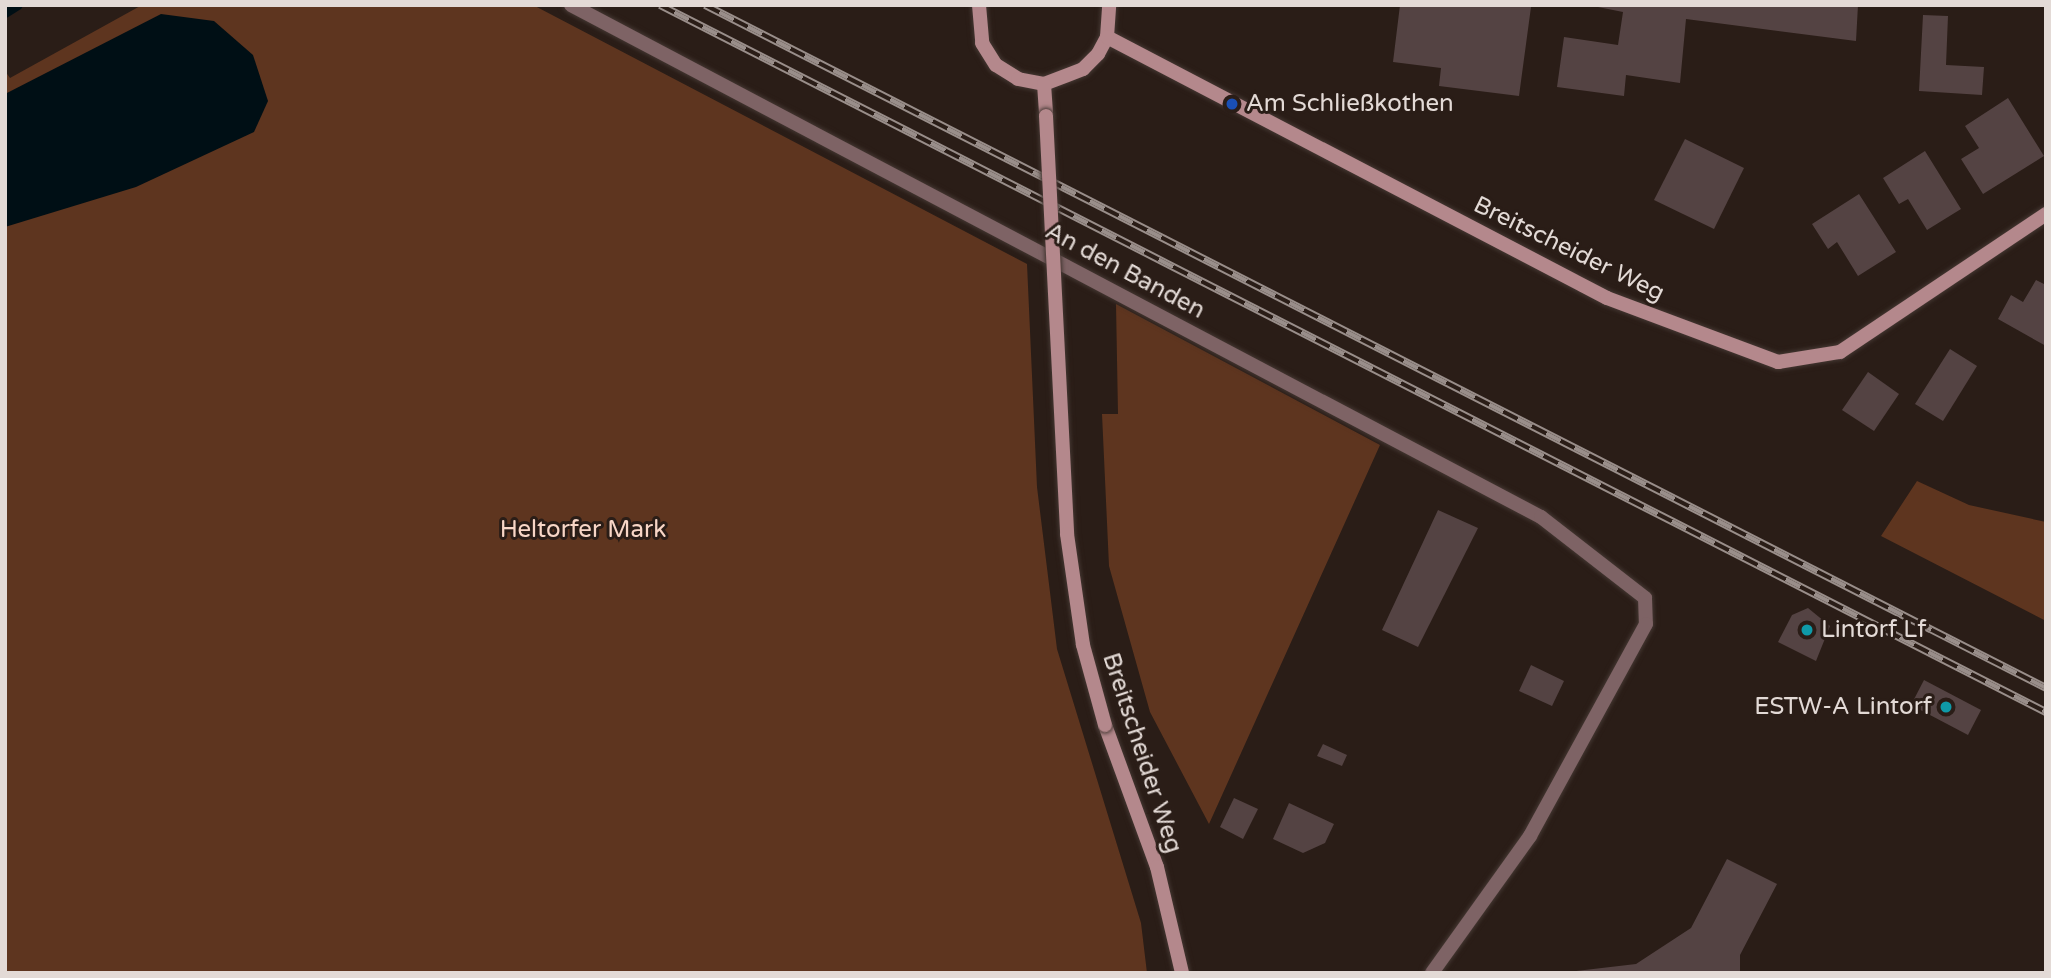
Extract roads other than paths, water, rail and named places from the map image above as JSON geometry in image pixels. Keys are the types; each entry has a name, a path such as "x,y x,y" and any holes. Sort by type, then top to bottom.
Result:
{"main road":[{"path":"979,5 982,43 996,65 1018,79 1044,84 1083,69 1107,37 1109,5"},
{"name":"Breitscheider Weg","path":"1107,37 1607,298 1778,362 1840,352 2046,214"},
{"name":"Breitscheider Weg","path":"1044,84 1067,534 1083,645 1105,725 1157,867 1182,973"}],"street":[{"name":"An den Banden","path":"571,5 1541,517 1645,598 1646,624 1530,835 1432,973"}],"waterway":[{"path":"5,13 18,5"}],"railway":[{"path":"660,5 2046,712"},
{"path":"705,5 2046,688"}],"place":[{"name":"Am Schließkothen","path":"1232,104"},
{"name":"Lintorf Lf","path":"1807,630"},
{"name":"ESTW-A Lintorf","path":"1946,707"}],"park label":[{"name":"Heltorfer Mark","path":"583,530"}]}
